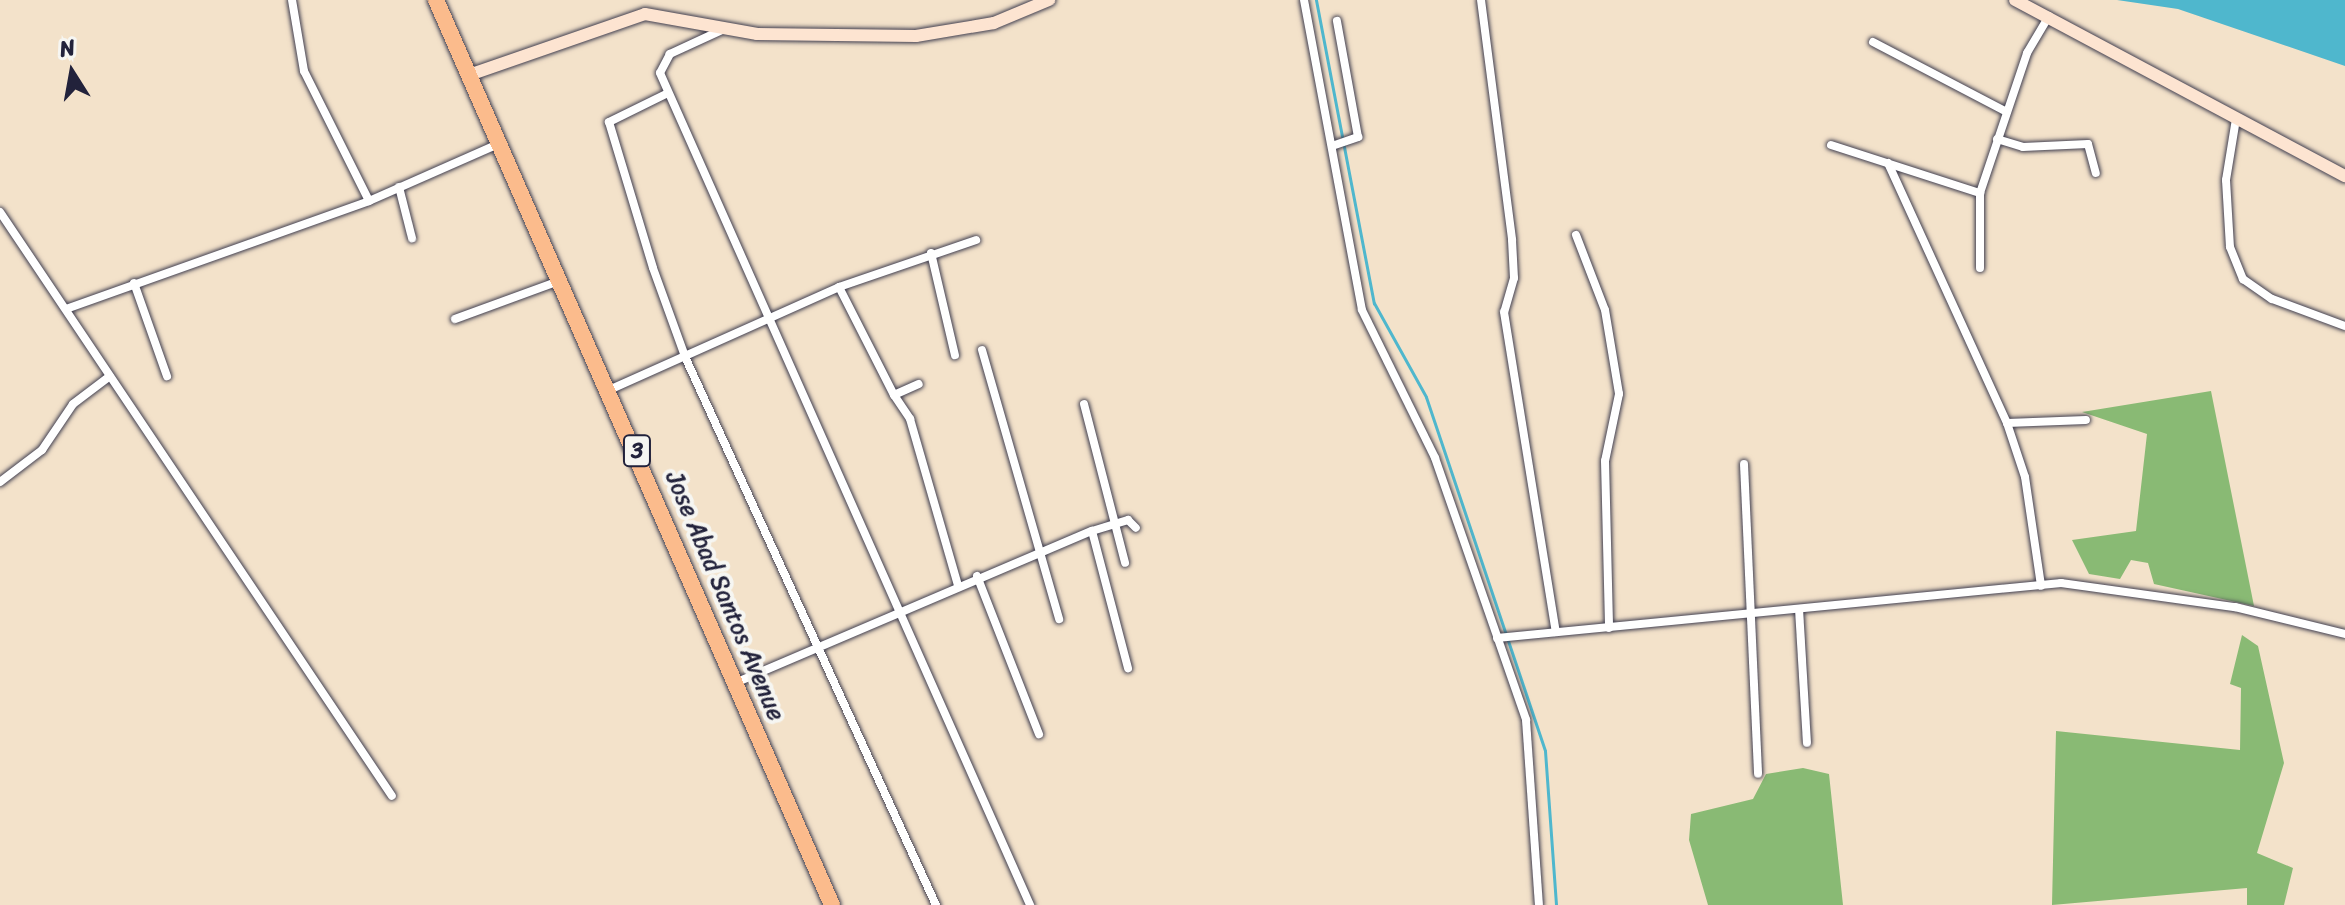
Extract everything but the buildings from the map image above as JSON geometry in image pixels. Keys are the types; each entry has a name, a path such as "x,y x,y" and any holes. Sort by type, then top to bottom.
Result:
{"highway":[{"name":"Jose Abad Santos Avenue","path":"436,0 832,905"}],"main road":[{"path":"469,75 645,14 809,37 916,36 994,23 1049,0"},
{"path":"2015,0 2345,176"}],"street":[{"path":"292,0 304,71 369,201"},
{"path":"1304,0 1334,145 1362,310 1435,458 1499,637 1532,750 1539,905"},
{"path":"1481,0 1512,240 1514,278 1504,312 1556,632"},
{"path":"1980,268 1980,193 2007,112 2049,16"},
{"path":"1334,145 1358,137 1337,21"},
{"path":"727,27 662,60 668,93 895,612 1030,905"},
{"path":"1873,42 2007,112"},
{"path":"668,93 614,117 610,131 686,359 936,905"},
{"path":"2236,119 2226,180 2230,247 2243,279 2272,299 2345,326"},
{"path":"1997,139 2023,147 2088,144 2096,173"},
{"path":"66,309 369,201 499,144"},
{"path":"1831,145 1980,193"},
{"path":"1888,163 2007,423 2025,477 2041,586"},
{"path":"399,187 412,238"},
{"path":"0,212 392,796"},
{"path":"1576,235 1605,310 1619,394 1605,461 1609,628"},
{"path":"609,390 769,324 839,287 976,240"},
{"path":"931,253 955,355"},
{"path":"455,319 559,280"},
{"path":"134,283 167,376"},
{"path":"839,287 894,395 910,419 958,585"},
{"path":"982,350 1059,619"},
{"path":"0,482 42,450 73,404 110,376"},
{"path":"894,395 919,384"},
{"path":"1084,404 1125,563"},
{"path":"2007,423 2086,420"},
{"path":"1744,464 1754,614 1758,774"},
{"path":"735,683 1039,551 1116,523 1136,528"},
{"path":"1092,531 1128,668"},
{"path":"977,576 1039,734"},
{"path":"1499,637 2041,586 2114,587 2345,634"},
{"path":"1799,609 1807,743"}],"green space":[{"path":"2211,391 2254,606 2154,584 2148,563 2131,560 2120,579 2089,574 2072,540 2136,531 2147,434 2082,412"},
{"path":"2242,635 2258,646 2284,763 2257,853 2293,868 2284,905 2247,905 2247,888 2052,905 2056,731 2240,750 2241,688 2230,684"},
{"path":"1803,768 1829,774 1843,905 1708,905 1689,840 1691,814 1753,799 1766,774"}],"water":[{"path":"2117,0 2345,0 2345,66 2178,9"}],"waterway":[{"path":"1316,0 1374,303 1426,397 1545,751 1556,905"}]}
